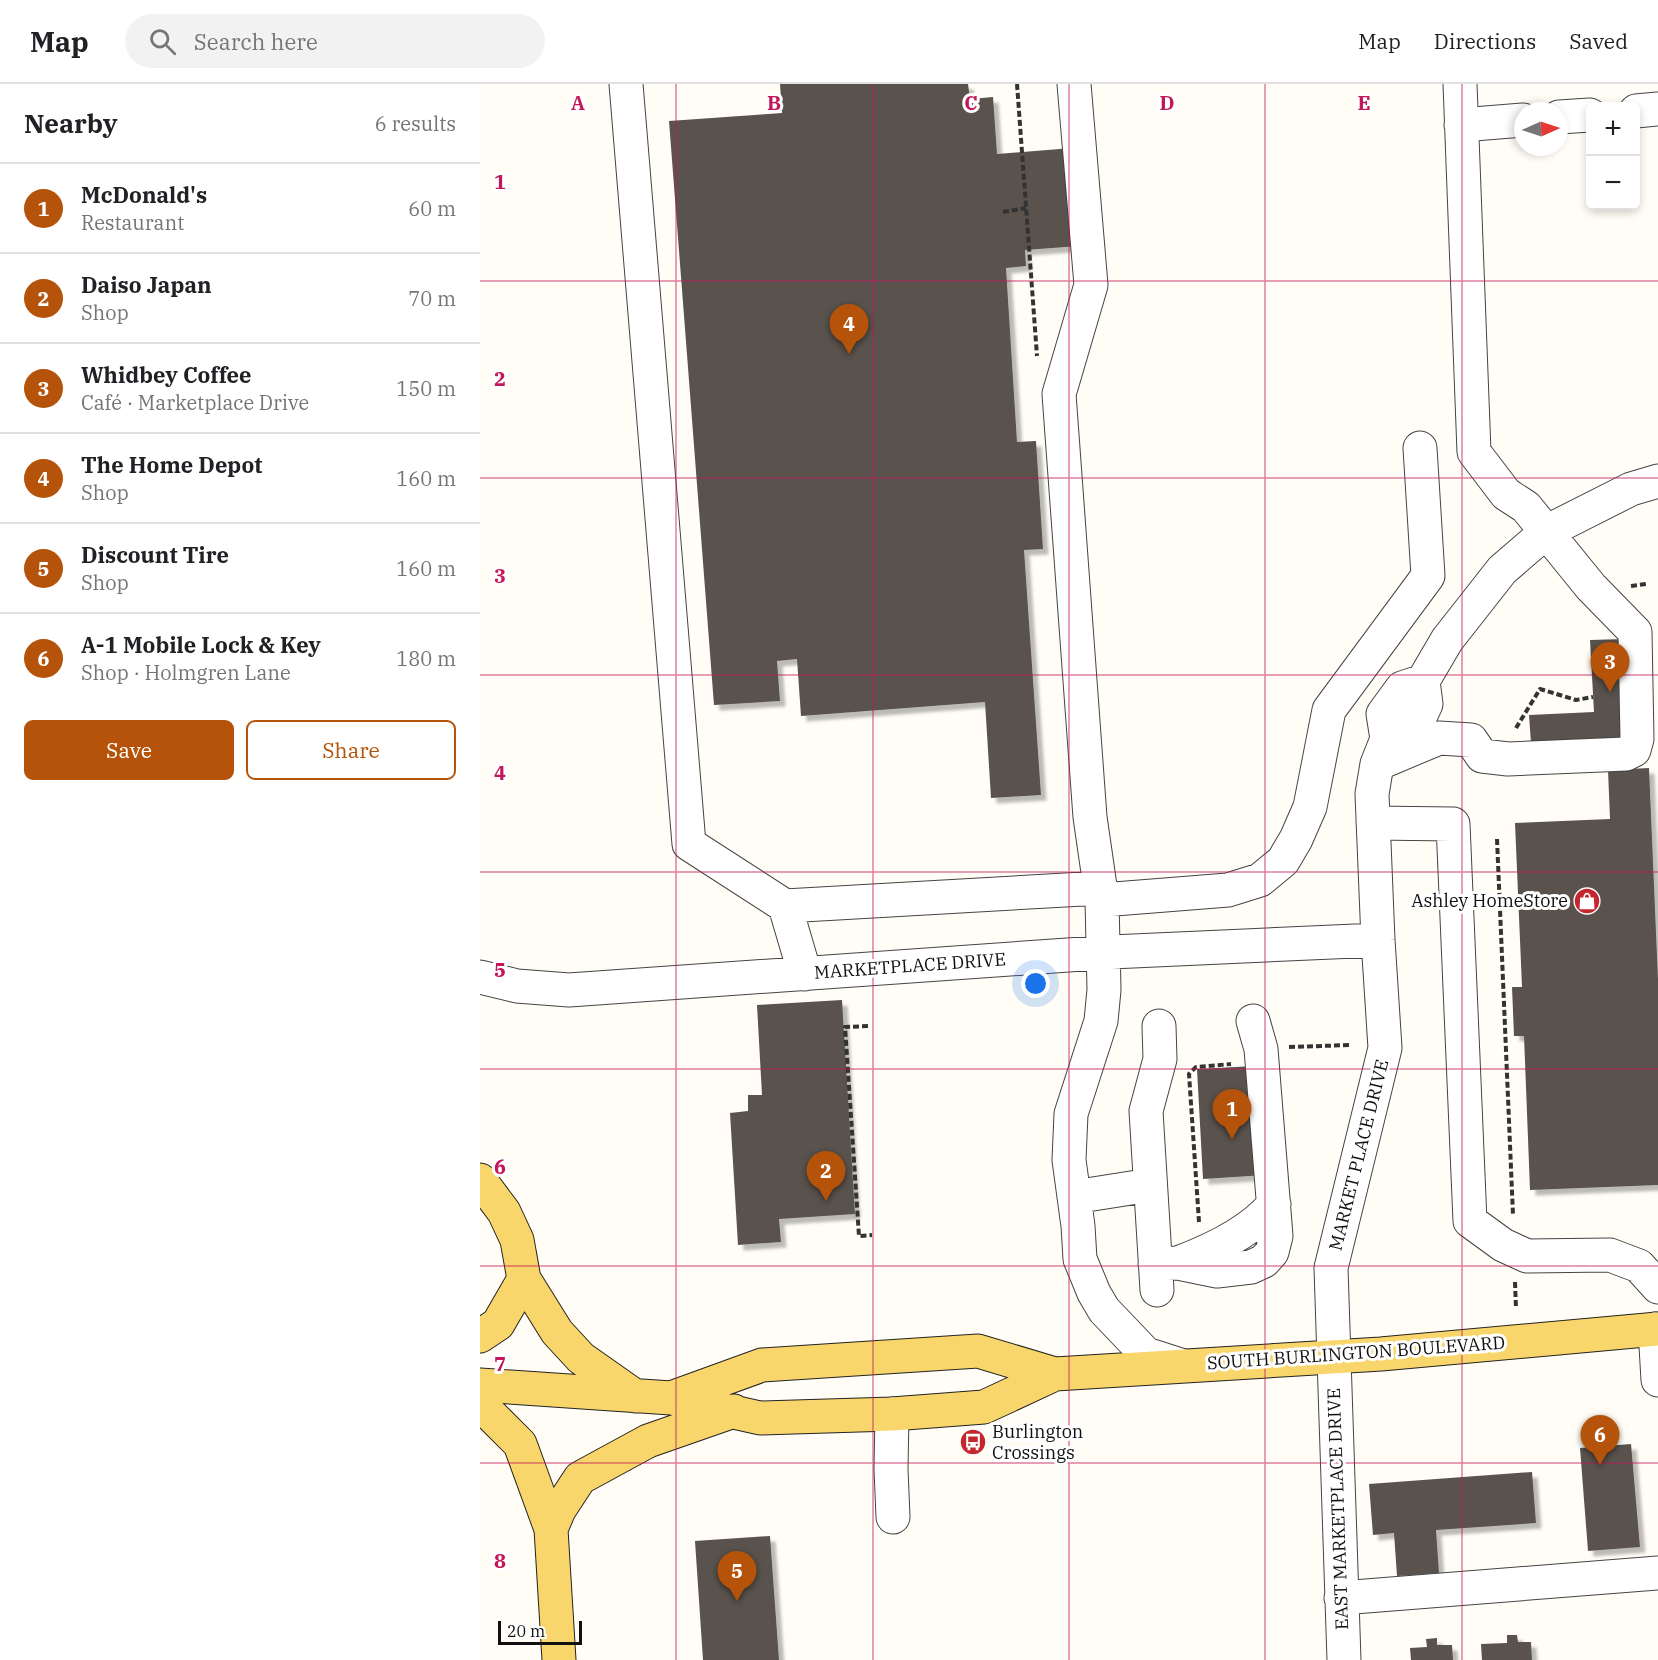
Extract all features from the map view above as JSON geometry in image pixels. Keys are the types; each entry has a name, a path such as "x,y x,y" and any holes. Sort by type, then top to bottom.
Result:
{"main road":[{"path":"480,1180 504,1212 517,1240 525,1279 551,1323 580,1358 636,1397"},
{"path":"480,1336 498,1324 525,1279"},
{"name":"SOUTH BURLINGTON BOULEVARD","path":"671,1398 762,1365 978,1352 1054,1374 1333,1357 1657,1329"},
{"name":"SOUTH BURLINGTON BOULEVARD","path":"480,1385 671,1398 760,1418 892,1414 984,1407 1054,1374"},
{"path":"480,1404 520,1443 551,1529 559,1660"},
{"path":"551,1529 559,1510 580,1478 648,1441 734,1412"}],"street":[{"path":"626,84 689,844 785,906 1228,890 1260,879 1283,861 1310,807 1329,710 1428,576 1420,448"},
{"path":"1074,84 1091,285 1059,394 1090,817 1101,894 1104,990 1101,1021 1071,1114 1069,1160 1080,1259 1094,1293 1104,1310 1146,1354 1180,1365"},
{"path":"1382,751 1439,738 1471,740 1482,756 1508,759 1626,754 1634,750 1638,739 1635,632 1591,587 1526,507 1506,494 1474,452 1460,84"},
{"path":"1640,111 1658,110"},
{"path":"1568,116 1586,115"},
{"path":"1461,125 1514,121"},
{"path":"1546,532 1631,489 1658,481"},
{"name":"MARKET PLACE DRIVE","path":"1333,1357 1331,1268 1385,1048 1377,940 1372,794 1382,751 1383,714 1402,688 1423,681 1447,640 1502,570 1546,532"},
{"path":"1373,823 1453,824 1470,1221 1503,1245 1527,1256 1610,1255 1649,1276"},
{"path":"785,906 805,974"},
{"name":"MARKETPLACE DRIVE","path":"480,977 517,987 569,990 1103,953 1377,940"},
{"path":"1159,1026 1160,1059 1146,1111 1150,1185 1163,1272 1203,1254 1253,1224 1274,1204 1261,1049 1253,1021"},
{"path":"1076,1212 1150,1185"},
{"path":"1657,1329 1658,1380"},
{"name":"EAST MARKETPLACE DRIVE","path":"1333,1357 1344,1660"},
{"path":"892,1414 893,1517"},
{"path":"1341,1598 1658,1574"}],"path":[{"path":"1003,212 1026,208"},
{"path":"1513,732 1540,689 1576,700 1593,697"},
{"path":"1497,839 1513,1216"},
{"path":"868,1026 845,1027 859,1236 872,1235"},
{"path":"1282,1047 1351,1045"},
{"path":"1199,1233 1189,1074 1196,1067 1240,1064"},
{"path":"1515,1280 1516,1308"}],"building":[{"path":"780,84 968,84 970,99 993,97 997,154 1072,148 1079,246 1025,250 1026,266 1006,268 1017,442 1036,441 1043,549 1024,550 1041,795 991,798 985,702 801,716 797,659 777,661 780,701 714,705 669,121 782,113"},
{"path":"1625,639 1630,740 1531,743 1529,715 1594,712 1590,640"},
{"name":"Ashley HomeStore","path":"1649,768 1658,980 1658,1185 1530,1190 1524,1036 1514,1036 1512,987 1522,987 1515,823 1610,819 1608,770"},
{"path":"842,1000 855,1214 779,1219 781,1242 738,1245 730,1113 748,1111 748,1095 762,1095 757,1005"},
{"path":"1255,1066 1265,1175 1203,1179 1197,1069"},
{"path":"1631,1444 1640,1547 1588,1551 1580,1448"},
{"path":"1532,1472 1536,1523 1436,1530 1439,1573 1397,1576 1394,1533 1373,1535 1369,1484"},
{"path":"770,1536 779,1660 703,1660 695,1541"},
{"path":"1507,1635 1517,1635 1518,1642 1531,1642 1532,1660 1482,1660 1481,1644 1507,1643"},
{"path":"1437,1638 1437,1645 1452,1645 1453,1660 1411,1660 1410,1648 1427,1647 1426,1639"}],"place":[{"name":"The Home Depot","path":"849,354"},
{"name":"Whidbey Coffee","path":"1610,692"},
{"name":"Ashley HomeStore","path":"1587,901"},
{"name":"McDonald's","path":"1232,1139"},
{"name":"Daiso Japan","path":"826,1201"},
{"name":"Burlington Crossings","path":"973,1442"},
{"name":"A-1 Mobile Lock & Key","path":"1600,1465"},
{"name":"Discount Tire","path":"737,1601"}]}
